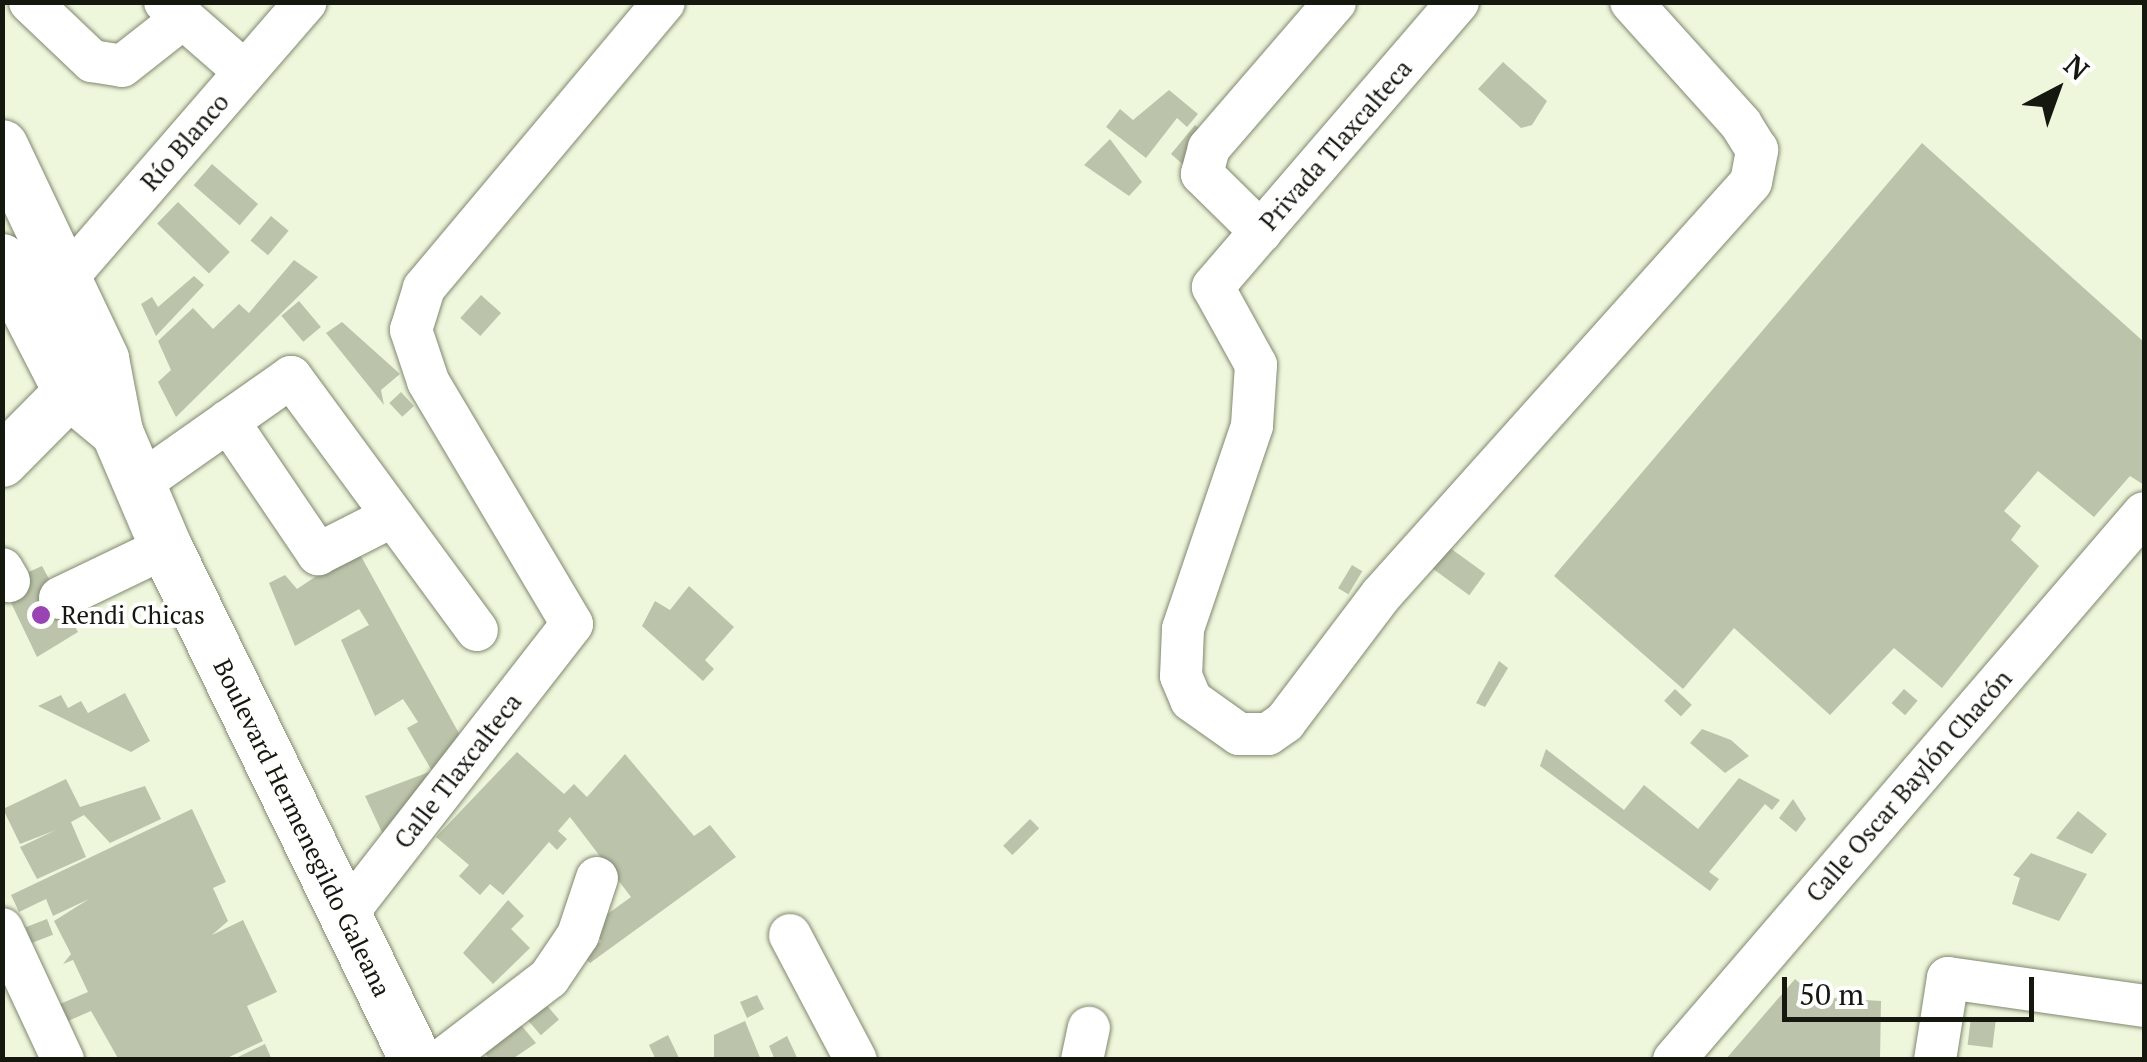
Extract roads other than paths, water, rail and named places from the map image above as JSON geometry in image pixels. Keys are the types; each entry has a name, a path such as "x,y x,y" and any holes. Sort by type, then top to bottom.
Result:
{"main road":[{"name":"Boulevard Hermenegildo Galeana","path":"2,146 32,313"},
{"name":"Boulevard Hermenegildo Galeana","path":"2,260 32,313 87,377 117,432 166,547 416,1060"},
{"path":"2,460 87,377"}],"street":[{"path":"30,2 92,62 122,66 174,10 246,72"},
{"name":"Río Blanco","path":"32,313 306,2"},
{"name":"Calle Tlaxcalteca","path":"344,917 572,624 428,381 411,330 424,288 664,2"},
{"path":"1261,232 1202,174 1209,148 1335,2"},
{"name":"Privada Tlaxcalteca","path":"1458,2 1213,287 1256,365 1252,426 1184,629 1181,676 1191,700 1239,734 1268,734 1751,182 1757,150 1742,124 1674,60 1631,2"},
{"path":"139,484 292,377 476,630"},
{"path":"228,422 318,554 393,516"},
{"name":"Calle Oscar Baylón Chacón","path":"1674,1060 2144,513"},
{"path":"60,598 166,547"},
{"path":"442,1060 550,978 578,935 597,878"},
{"path":"2,929 63,1060"},
{"path":"790,934 856,1060"},
{"path":"1935,1060 1948,978 2144,1006"}],"place":[{"name":"Rendi Chicas","path":"41,615"}]}
